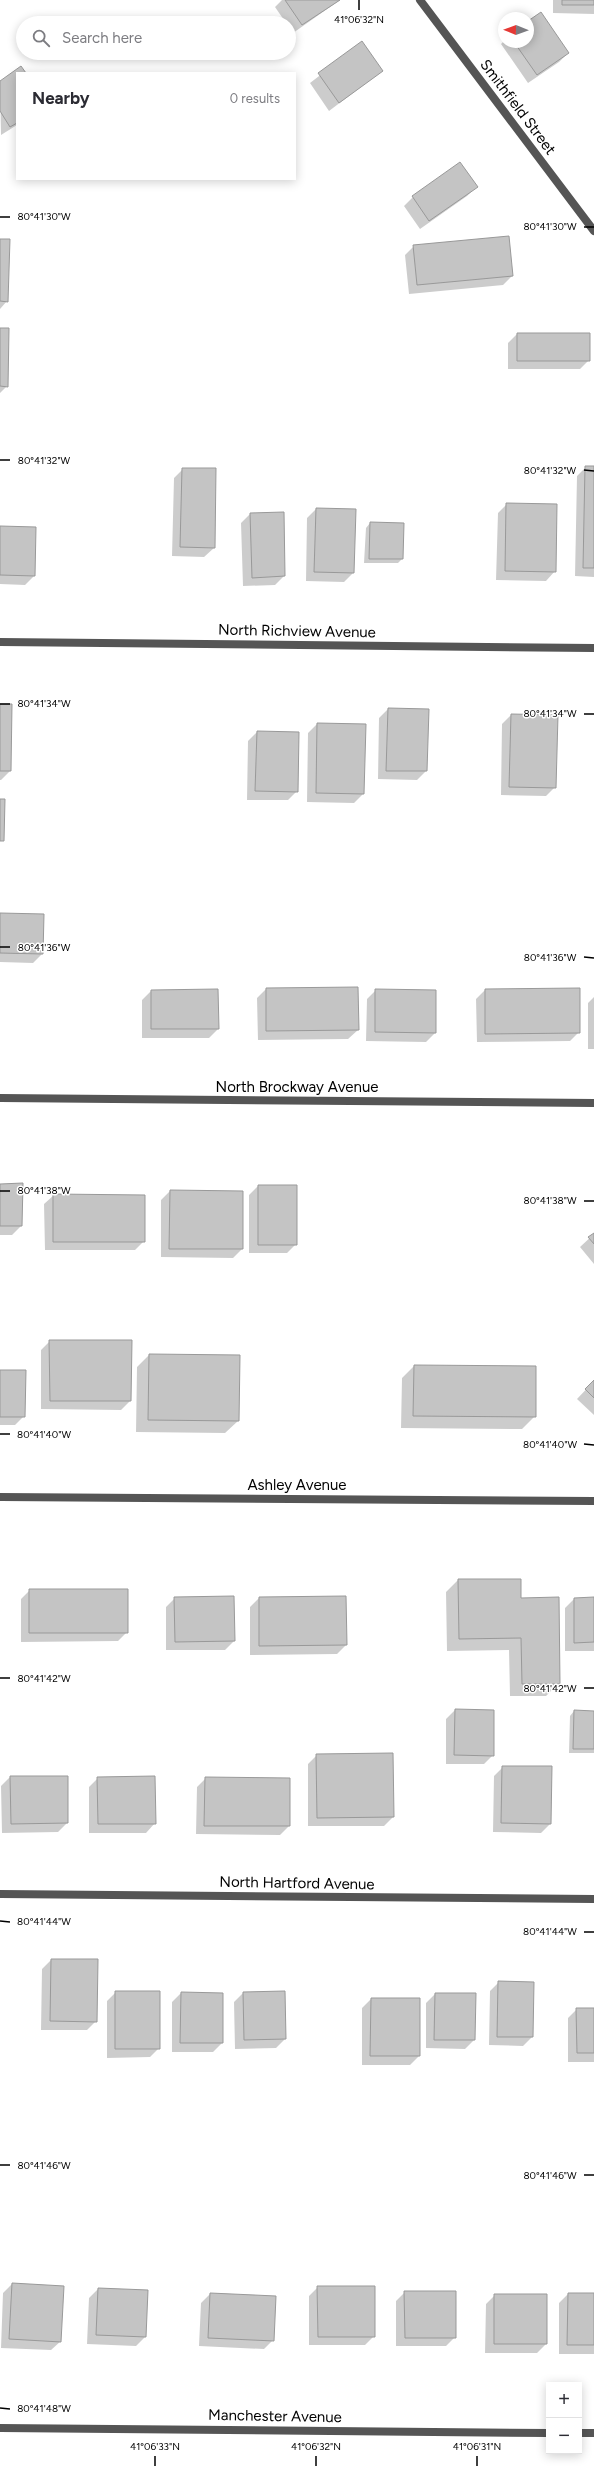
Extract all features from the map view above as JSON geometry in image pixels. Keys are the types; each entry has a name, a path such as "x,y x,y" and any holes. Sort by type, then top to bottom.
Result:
{"street":[{"name":"Smithfield Street","path":"420,0 594,231"},
{"name":"North Richview Avenue","path":"0,642 594,648"},
{"name":"North Brockway Avenue","path":"0,1098 594,1103"},
{"name":"Ashley Avenue","path":"0,1497 594,1501"},
{"name":"North Hartford Avenue","path":"0,1894 594,1899"},
{"name":"Manchester Avenue","path":"0,2428 546,2433"},
{"path":"582,2433 594,2433"}],"building":[{"path":"285,0 340,0 302,25"},
{"path":"562,0 594,0 594,5 562,5"},
{"path":"541,12 569,53 537,75 518,48 534,48 534,17"},
{"path":"362,41 383,71 339,103 318,73"},
{"path":"21,66 25,72 16,72 16,124 10,127 0,111 0,81"},
{"path":"460,162 478,187 429,221 412,196"},
{"path":"509,236 513,276 417,285 413,245"},
{"path":"0,239 10,239 8,302 0,301"},
{"path":"0,328 9,328 8,387 0,386"},
{"path":"517,333 590,333 590,361 517,361"},
{"path":"585,466 594,466 594,568 583,568"},
{"path":"182,468 216,468 215,548 180,547"},
{"path":"506,503 557,504 556,572 505,571"},
{"path":"316,508 356,509 354,573 314,572"},
{"path":"284,512 285,576 252,578 250,513"},
{"path":"370,522 404,523 403,559 369,559"},
{"path":"0,526 36,527 35,576 0,575"},
{"path":"0,704 12,704 11,771 0,771"},
{"path":"388,708 429,709 427,771 386,771"},
{"path":"511,714 558,715 556,788 509,787"},
{"path":"317,723 366,724 364,794 316,793"},
{"path":"257,731 299,732 298,792 255,791"},
{"path":"0,799 5,799 4,841 0,841"},
{"path":"0,913 44,914 43,954 0,953"},
{"path":"358,987 359,1030 266,1031 266,988"},
{"path":"580,988 580,1033 485,1034 485,989"},
{"path":"218,989 219,1029 151,1029 151,990"},
{"path":"375,989 436,990 436,1033 375,1032"},
{"path":"23,1183 22,1226 0,1226 0,1184"},
{"path":"258,1185 297,1185 297,1245 258,1245"},
{"path":"170,1190 243,1191 243,1249 169,1249"},
{"path":"53,1194 145,1195 145,1242 53,1242"},
{"path":"594,1233 594,1244 588,1237"},
{"path":"49,1340 132,1340 131,1401 50,1401"},
{"path":"149,1354 240,1355 239,1421 148,1420"},
{"path":"414,1365 536,1366 536,1417 413,1416"},
{"path":"0,1370 26,1370 25,1417 0,1417"},
{"path":"594,1380 594,1398 585,1389"},
{"path":"458,1579 521,1579 521,1598 559,1597 560,1684 522,1684 521,1638 459,1639"},
{"path":"29,1589 128,1589 128,1633 29,1633"},
{"path":"234,1596 235,1641 175,1642 174,1597"},
{"path":"346,1596 347,1645 259,1646 259,1597"},
{"path":"594,1597 594,1642 574,1643 574,1598"},
{"path":"455,1709 494,1710 494,1756 454,1755"},
{"path":"574,1710 594,1711 594,1749 573,1749"},
{"path":"393,1753 394,1817 317,1818 316,1754"},
{"path":"502,1766 552,1766 551,1824 501,1823"},
{"path":"10,1776 68,1776 68,1823 11,1824"},
{"path":"155,1776 156,1824 98,1824 97,1777"},
{"path":"205,1777 290,1778 290,1826 204,1826"},
{"path":"51,1959 98,1959 97,2022 50,2021"},
{"path":"498,1981 534,1982 533,2037 497,2037"},
{"path":"115,1991 160,1991 160,2049 115,2049"},
{"path":"285,1991 286,2039 244,2040 243,1992"},
{"path":"181,1992 223,1993 223,2043 180,2043"},
{"path":"435,1993 476,1993 475,2040 434,2040"},
{"path":"371,1998 420,1998 420,2056 370,2056"},
{"path":"576,2008 594,2008 594,2053 577,2053"},
{"path":"12,2283 64,2286 61,2342 9,2339"},
{"path":"317,2286 375,2286 375,2337 318,2337"},
{"path":"98,2288 148,2290 146,2337 96,2335"},
{"path":"404,2291 456,2291 456,2338 405,2338"},
{"path":"210,2293 276,2296 274,2341 208,2338"},
{"path":"568,2293 594,2293 594,2345 567,2345"},
{"path":"494,2294 547,2294 547,2344 494,2344"}]}
